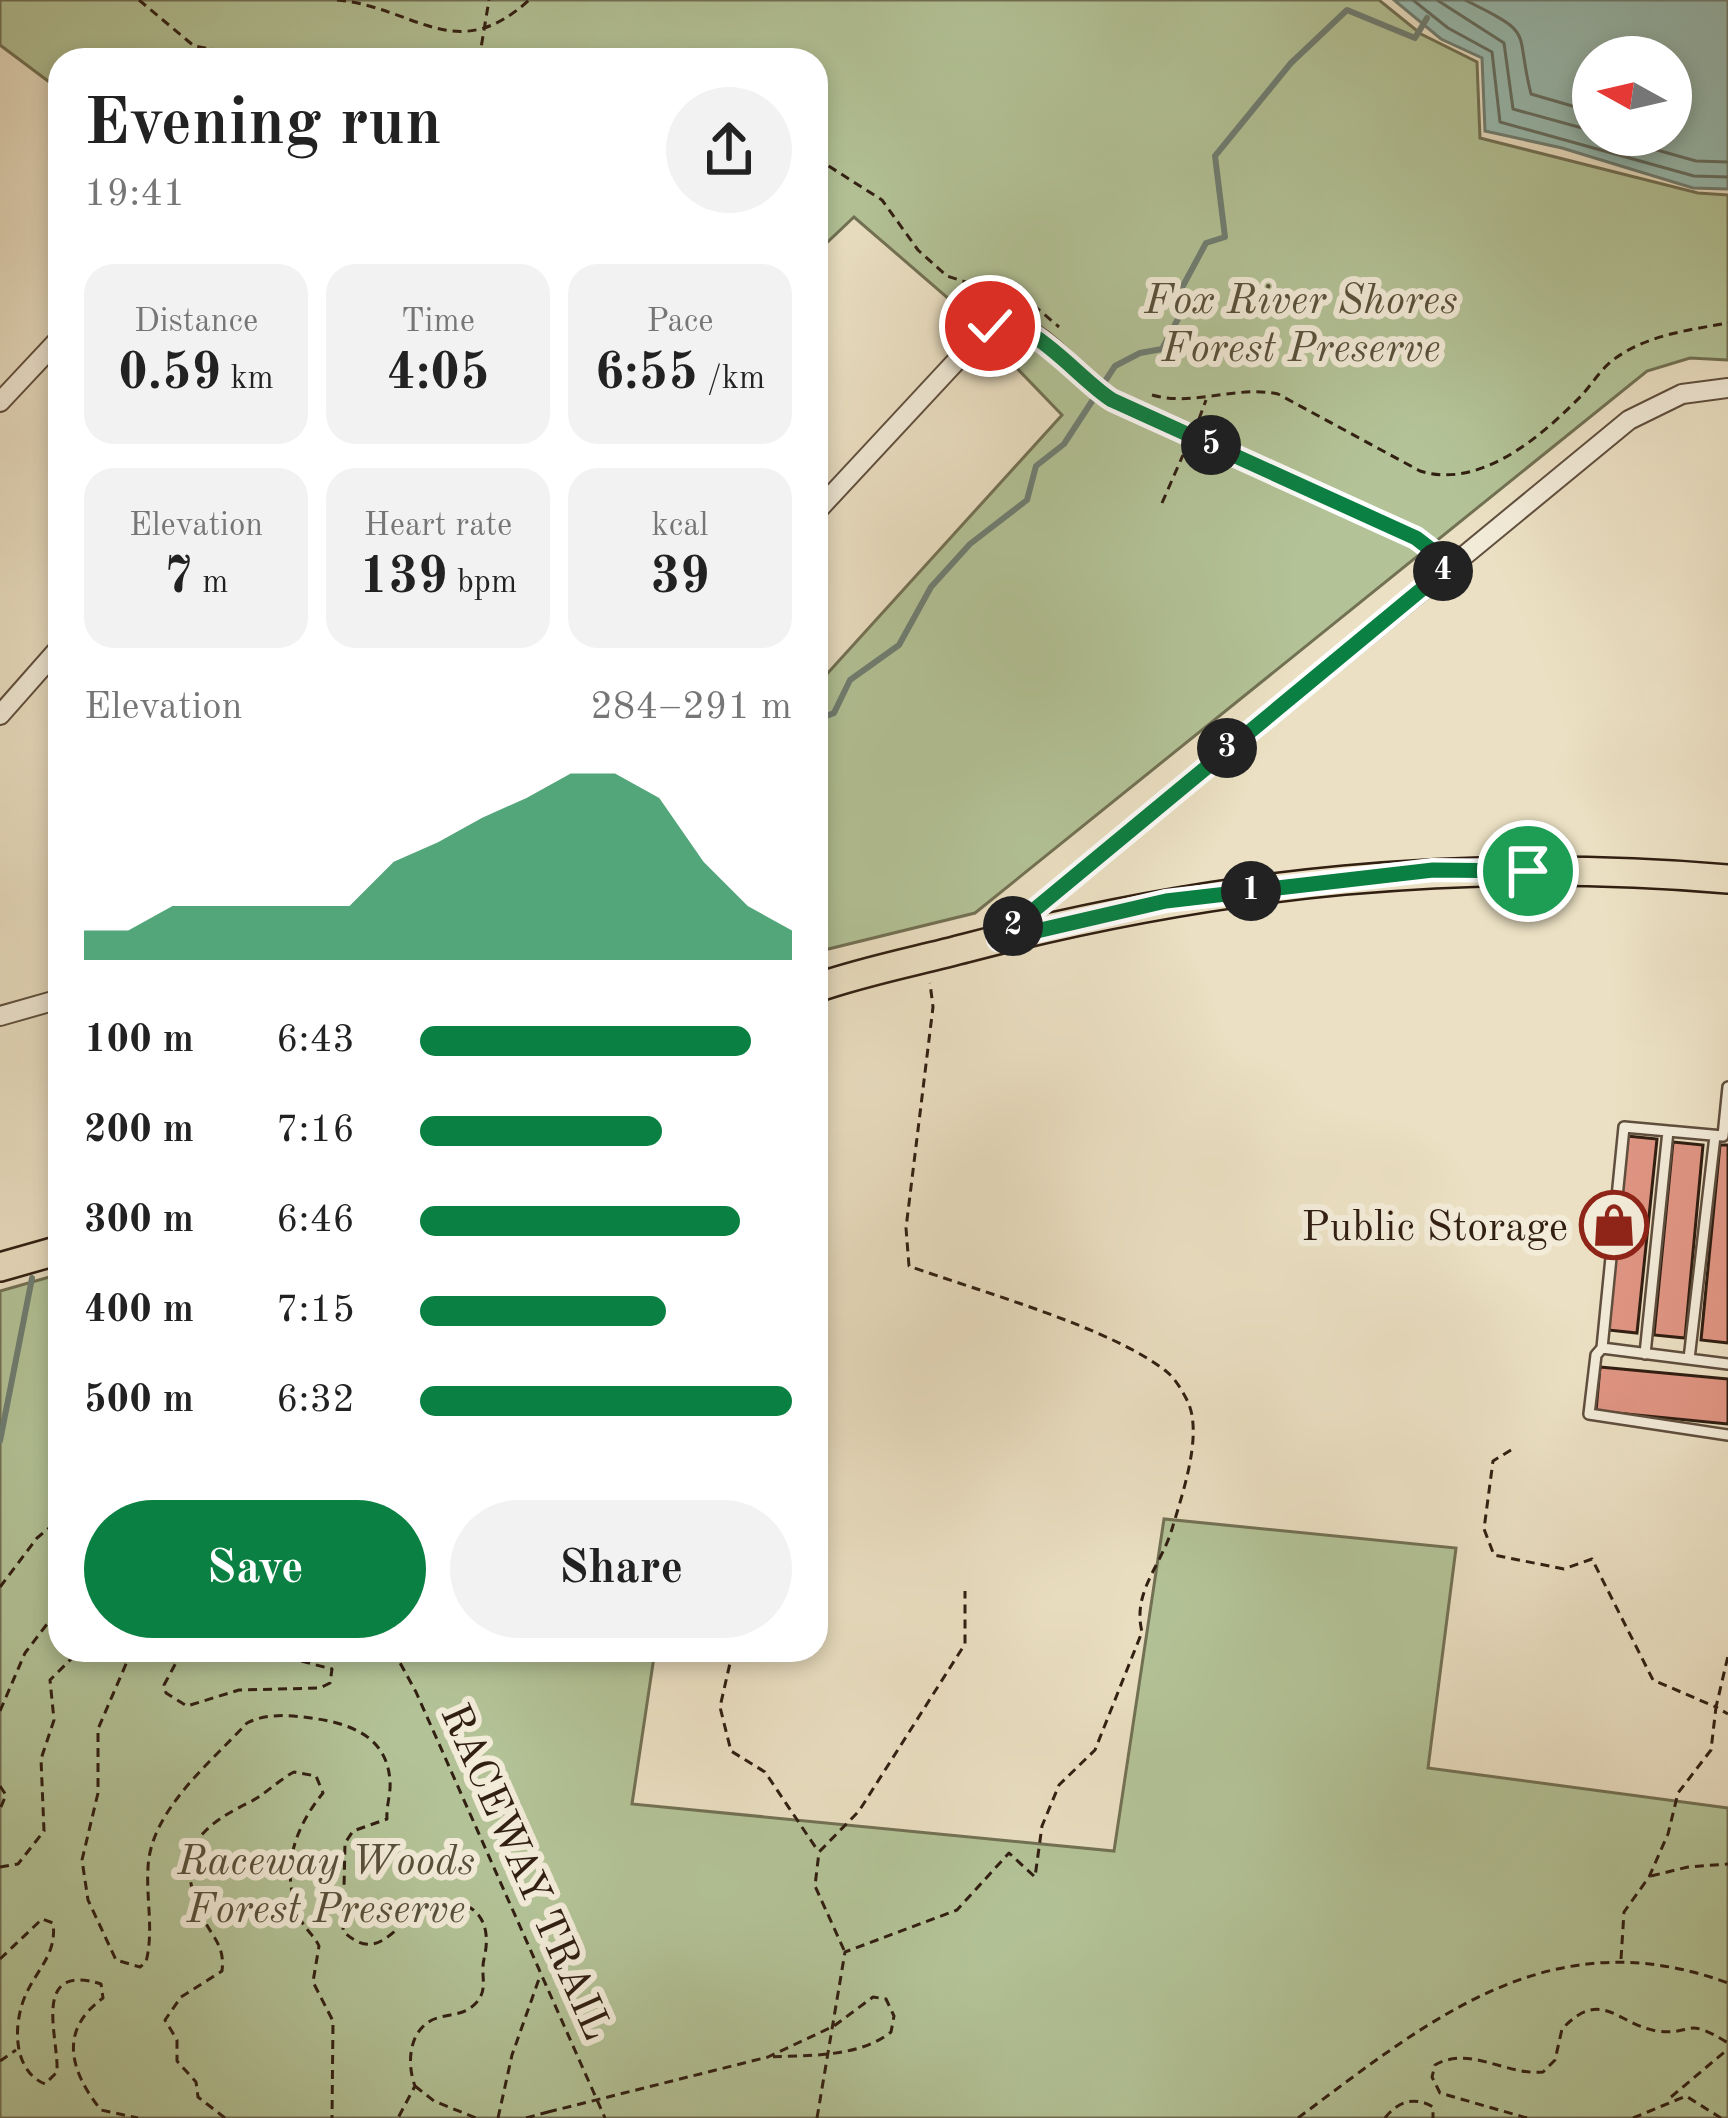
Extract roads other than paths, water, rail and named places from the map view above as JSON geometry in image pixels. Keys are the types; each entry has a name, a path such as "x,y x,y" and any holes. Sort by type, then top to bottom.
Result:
{"main road":[{"path":"828,985 1166,901 1433,870 1624,871 1728,879"},
{"path":"0,1268 48,1254"}],"street":[{"path":"828,499 986,328 1000,322 1026,328 1084,382 1112,400 1416,538 1451,565"},
{"path":"0,402 48,351"},
{"path":"998,940 1629,420 1682,394 1728,388"},
{"path":"0,715 48,661"},
{"path":"0,1016 48,1002"}],"lane":[{"path":"1689,1359 1728,1087"},
{"path":"1722,1133 1624,1127 1602,1348 1596,1354 1589,1414 1728,1435"},
{"path":"1645,1354 1668,1131"},
{"path":"1602,1348 1728,1364"}],"water":[{"path":"1394,0 1728,0 1728,189 1693,188 1588,156 1692,156 1692,36 1572,36 1572,151 1485,131 1482,58 1441,39"}],"waterway":[{"path":"828,715 834,713 850,680 899,645 931,587 970,544 1027,500 1036,466 1064,444 1115,366 1140,353 1162,349 1179,317 1177,297 1206,243 1225,237 1215,156 1291,63 1347,10 1415,38 1427,18"},
{"path":"0,1441 32,1278"}],"place":[{"name":"Public Storage","path":"1614,1225"}],"park label":[{"name":"Fox River Shores Forest Preserve","path":"1301,322"},
{"name":"Raceway Woods Forest Preserve","path":"326,1883"}]}
